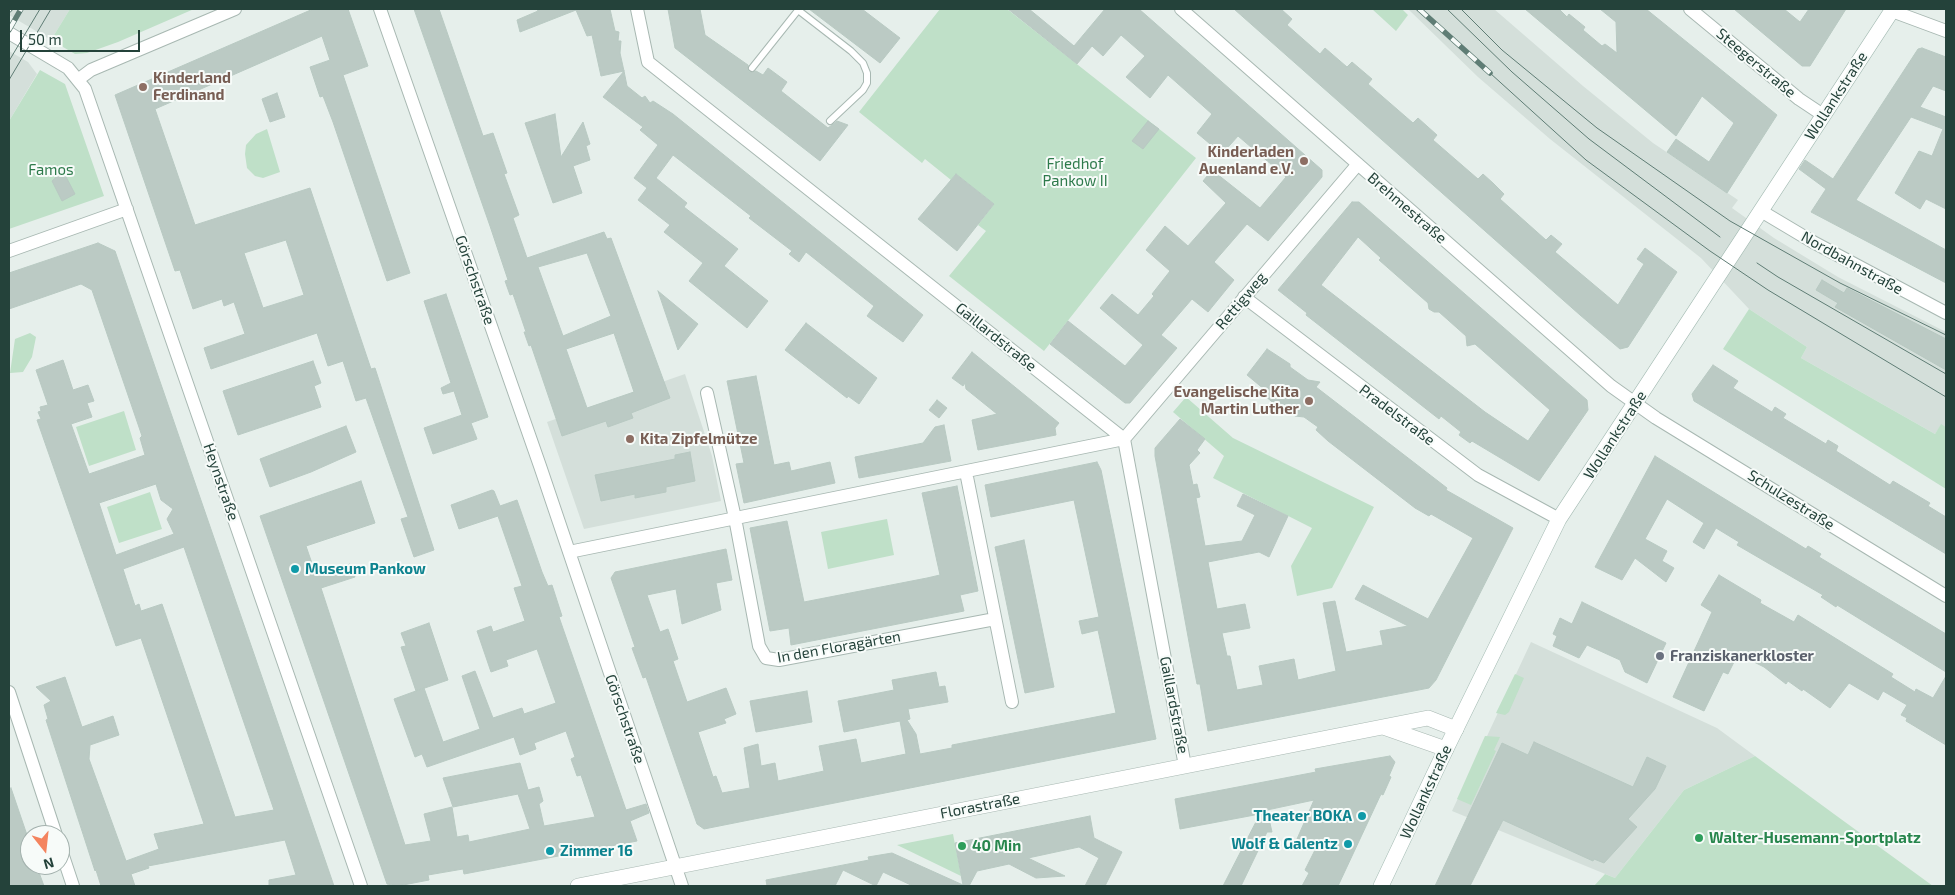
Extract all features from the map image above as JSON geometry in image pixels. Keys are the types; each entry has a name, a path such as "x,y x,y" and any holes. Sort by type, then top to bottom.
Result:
{"main road":[{"name":"Wollankstraße","path":"1381,886 1446,749 1560,520 1636,405 1760,210 1892,10"},
{"name":"Florastraße","path":"578,886 1382,726 1428,718 1456,729"},
{"path":"1382,726 1446,749"}],"street":[{"path":"9,33 68,68 79,78 91,70 234,9"},
{"name":"Görschstraße","path":"380,9 569,552 682,886"},
{"name":"Gaillardstraße","path":"637,9 648,62 1124,439 1185,766"},
{"name":"Brehmestraße","path":"1181,9 1611,386 1636,405"},
{"name":"Steegerstraße","path":"1690,9 1798,99 1824,115"},
{"path":"1892,10 1946,31"},
{"name":"Heynstraße","path":"79,78 85,89 362,886"},
{"name":"Rettigweg","path":"1124,439 1358,164"},
{"path":"9,250 127,209"},
{"name":"Nordbahnstraße","path":"1760,210 1813,242 1946,312"},
{"name":"Pradelstraße","path":"1244,298 1478,475 1560,520"},
{"name":"In den Floragärten","path":"707,393 735,518 759,646 766,658 779,660 995,618"},
{"name":"Schulzestraße","path":"1636,405 1946,596"},
{"path":"569,552 1124,439"},
{"path":"966,472 1012,702"},
{"path":"9,692 53,825"}],"lane":[{"path":"752,68 798,10 851,51 862,63 867,73 867,83 863,90 830,121"}],"shaded area":[{"path":"9,9 70,9 51,40 9,15"},
{"path":"1408,9 1494,9 1583,86 1653,143 1738,200 1732,208 1774,238 1838,277 1946,332 1946,427 1941,425 1935,434 1801,358 1807,347 1749,309 1701,258 1550,139 1478,77"},
{"path":"9,51 28,62 37,74 9,121"},
{"name":"Kita Zipfelmütze","path":"685,374 712,456 721,501 584,529 547,422"},
{"path":"1531,642 1717,728 1755,756 1684,790 1615,878 1452,811"}],"green space":[{"path":"70,9 194,9 118,42 87,53 75,54 51,40"},
{"name":"Friedhof Pankow II","path":"940,9 1007,9 1196,158 1044,351 949,276 986,231 978,225 994,204 956,174 951,180 925,159 922,163 859,112"},
{"path":"1372,9 1402,9 1408,15 1396,31"},
{"name":"Famos","path":"40,70 65,84 104,196 9,229 9,121"},
{"path":"267,129 280,172 263,178 255,176 247,168 245,154 246,145 256,134"},
{"path":"1749,309 1807,347 1801,358 1935,434 1941,424 1946,427 1946,489 1723,349"},
{"path":"30,333 36,337 32,357 23,372 10,373 15,339"},
{"path":"1186,397 1233,438 1374,507 1332,588 1297,596 1291,566 1312,528 1213,478 1224,456 1173,412"},
{"path":"124,411 136,450 89,466 76,427"},
{"path":"150,492 162,529 119,543 107,507"},
{"path":"887,519 894,555 828,569 821,532"},
{"path":"1515,674 1524,678 1509,712 1505,715 1496,713"},
{"path":"1485,736 1500,737 1494,750 1496,751 1471,805 1457,799"},
{"name":"Walter-Husemann-Sportplatz","path":"1755,756 1933,886 1594,886 1605,874 1615,878 1684,790"},
{"path":"953,834 961,876 897,845"}],"building":[{"path":"313,9 348,9 368,66 343,75 410,273 387,281 333,122 323,96 320,97 310,67 330,60 322,36 155,109 195,225 310,188 371,369 375,368 434,550 414,557 401,519 408,517 366,398 356,401 343,361 328,366 317,333 211,369 204,348 245,334 234,302 224,306 222,299 193,309 180,270 175,271 115,95","holes":["286,240 304,295 263,308 244,253"]},
{"path":"414,9 439,9 483,136 493,133 507,173 504,174 519,215 513,218 527,258 604,232 607,239 611,238 670,398 631,413 633,418 608,427 606,421 562,436 531,345 529,346 524,332 526,332 513,294 510,295 505,281 508,280","holes":["587,253 611,316 563,336 538,267","614,333 634,392 587,408 566,349"]},
{"path":"537,9 610,9 615,31 619,32 618,41 621,41 620,53 624,71 601,76 592,35 587,36 576,10 520,32 517,20 538,11"},
{"path":"668,9 700,9 705,35 748,65 749,72 756,71 763,75 768,68 787,82 781,91 828,128 837,121 848,125 820,161 675,48"},
{"path":"809,9 862,9 900,38 880,63"},
{"path":"1008,9 1029,9 1074,46 1105,9 1139,9 1322,170 1322,177 1268,241 1247,224 1214,262 1234,280 1208,312 1192,299 1161,335 1177,348 1130,403 1125,403 1050,344 1068,321 1125,366 1143,345 1100,308 1112,294 1138,315 1154,296 1152,294 1170,271 1146,250 1165,226 1188,246 1226,203 1203,181 1212,170 1260,208 1286,177 1238,136 1222,154 1197,133 1212,114 1168,75 1150,98 1126,77 1145,56 1121,35 1103,56 1092,46 1077,64"},
{"path":"1234,9 1281,9 1292,19 1287,25 1320,54 1325,48 1347,67 1352,62 1372,79 1368,84 1413,123 1418,118 1437,135 1433,140 1478,179 1483,174 1493,183 1504,194 1500,199 1546,240 1551,235 1562,244 1555,252 1618,305 1644,264 1637,259 1645,248 1677,272 1628,347 1620,349 1580,315"},
{"path":"1525,9 1559,9 1567,17 1569,14 1585,27 1583,30 1602,46 1605,44 1617,53 1616,22 1600,9 1646,9 1777,115 1727,193 1667,152 1676,139 1709,162 1734,123 1702,96 1676,136"},
{"path":"1734,9 1784,9 1800,22 1809,9 1846,9 1810,66 1802,66"},
{"path":"1922,48 1946,57 1946,91 1933,86 1920,107 1946,117 1946,209 1926,199 1920,209 1895,193 1919,151 1932,156 1943,129 1911,117 1856,200 1946,250 1946,283 1811,212 1826,189 1799,169 1805,160 1833,179 1918,49"},
{"path":"624,71 627,86 642,98 645,96 650,103 653,101 673,114 923,315 903,342 867,316 874,306 806,252 799,262 789,254 792,251 749,218 751,216 673,155 656,178 687,203 684,207 738,249 724,266 768,301 747,328 689,281 703,263 664,232 670,225 638,200 647,188 634,178 658,145 640,130 643,127 603,97"},
{"path":"277,93 285,117 270,122 262,99"},
{"path":"555,114 561,157 583,122 590,144 586,146 590,160 573,166 582,193 553,203 525,123"},
{"path":"1148,121 1159,129 1143,149 1132,141"},
{"path":"63,171 75,194 62,201 52,181"},
{"path":"956,174 994,204 957,251 918,219"},
{"path":"1352,202 1359,202 1587,400 1588,410 1539,481 1459,435 1461,432 1441,416 1439,419 1306,315 1307,313 1278,290","holes":["1358,237 1381,258 1379,260 1428,303 1429,309 1439,312 1466,336 1467,346 1475,344 1550,410 1528,441 1485,412 1321,285"]},
{"path":"98,243 115,251 334,886 269,886 269,880 296,875 285,840 148,866 149,868 131,874 135,886 101,886 46,720 48,719 44,705 51,701 36,687 65,677 82,727 113,716 119,735 90,745 89,759 126,861 159,849 154,834 204,824 141,638 116,646 37,420 41,419 38,412 41,411 40,407 48,405 36,370 63,360 73,390 88,385 94,401 87,403 92,417 71,424 89,474 145,455 140,438 142,436 92,290 81,284 9,309 9,273","holes":["156,484 161,500 173,509 167,519 174,534 116,555 99,503","184,547 240,711 274,810 235,817 162,604 141,611 139,604 135,606 123,569"]},
{"path":"1822,280 1844,293 1847,288 1946,339 1946,370 1835,307 1838,303 1816,290"},
{"path":"658,291 698,324 678,350"},
{"path":"446,294 488,417 471,423 477,439 433,454 424,428 462,415 454,391 443,394 441,388 451,383 424,301"},
{"path":"806,323 877,378 859,404 848,396 847,398 785,350"},
{"path":"1267,349 1290,364 1290,367 1308,380 1320,382 1316,387 1447,488 1446,490 1513,528 1436,680 1429,688 1208,731 1200,684 1197,684 1191,653 1155,456 1155,448 1180,419 1205,439 1197,450 1200,453 1189,465 1193,485 1197,484 1200,497 1196,498 1205,546 1242,541 1255,515 1237,506 1243,494 1288,516 1269,557 1259,552 1208,562 1217,609 1245,604 1250,628 1222,633 1227,656 1230,656 1237,690 1263,685 1259,666 1294,659 1298,680 1336,671 1323,603 1335,601 1346,652 1383,645 1380,631 1408,626 1355,599 1363,585 1428,619 1473,538 1431,514 1429,516 1415,508 1328,441 1316,430 1318,427 1304,417 1295,416 1289,411 1287,414 1265,396 1265,390 1247,375"},
{"path":"972,352 1059,423 1055,428 1056,435 978,450 972,420 997,414 966,389 965,383 963,386 952,378"},
{"path":"313,361 321,383 314,386 321,407 238,435 223,391"},
{"path":"1713,365 1738,381 1733,388 1772,412 1775,407 1786,414 1783,418 1826,444 1828,440 1838,446 1836,451 1890,485 1893,481 1930,503 1928,506 1946,517 1946,554 1694,401 1692,394"},
{"path":"756,376 774,465 789,462 791,471 830,462 835,483 744,503 736,464 744,463 727,381"},
{"path":"937,400 947,408 939,418 929,410"},
{"path":"944,425 951,461 859,478 855,457 923,443 935,427"},
{"path":"346,426 356,452 311,472 270,487 260,459"},
{"path":"690,452 695,481 666,487 666,492 635,498 635,494 601,501 595,475 675,459 675,455"},
{"path":"1655,456 1806,549 1808,546 1821,554 1819,557 1946,634 1946,672 1837,605 1836,607 1821,597 1823,595 1737,545 1739,542 1716,528 1704,549 1693,542 1704,523 1667,499 1645,539 1667,551 1662,561 1674,568 1666,582 1635,558 1622,580 1595,567"},
{"path":"1097,462 1101,470 1156,739 704,829 697,824 646,677 643,678 632,648 635,647 611,578 615,572 726,549 732,580 716,583 721,610 682,624 676,589 647,595 660,632 668,629 678,659 673,661 687,702 726,688 736,714 724,719 726,723 698,732 713,777 716,776 722,793 750,788 744,748 758,744 761,766 775,763 778,781 824,771 819,746 856,739 861,763 906,754 900,721 844,732 838,701 894,690 892,680 936,672 939,687 945,686 948,702 908,709 910,719 907,720 916,734 920,754 952,748 952,745 1116,713 1098,630 1082,634 1079,621 1099,617 1074,500 991,517 985,485"},
{"path":"361,481 375,523 306,546 316,575 350,564 355,577 321,588 405,845 431,841 424,814 452,807 457,837 468,835 469,842 530,829 518,794 453,807 443,778 520,763 528,790 539,787 543,801 539,804 544,826 595,817 581,775 577,776 571,759 575,757 566,731 534,743 536,749 520,755 514,737 427,767 422,754 415,757 394,699 424,688 443,742 480,729 462,676 475,671 493,718 522,708 524,714 556,703 537,649 506,660 508,666 491,672 477,631 491,626 493,632 525,621 514,588 522,586 498,516 459,529 451,505 492,490 500,506 517,500 542,572 548,586 552,585 562,616 559,617 626,810 646,804 649,813 630,821 637,841 464,874 463,869 428,875 429,880 398,886 387,884 260,516"},
{"path":"957,486 978,591 960,595 964,611 791,645 789,628 770,631 750,528 787,521 804,602 927,578 940,575 922,493"},
{"path":"1024,540 1054,687 1025,693 995,547"},
{"path":"1719,575 1761,600 1760,603 1794,622 1798,615 1893,674 1891,677 1915,692 1916,689 1933,698 1946,676 1946,745 1906,721 1907,718 1901,715 1907,705 1883,691 1878,700 1849,683 1830,708 1803,689 1802,691 1788,681 1786,684 1764,667 1738,654 1728,674 1723,672 1704,711 1673,697 1712,612 1701,605"},
{"path":"1582,602 1666,643 1647,683 1625,672 1620,660 1587,645 1579,658 1553,646 1557,636 1553,634 1560,618 1572,624"},
{"path":"429,623 448,680 416,691 401,647 406,646 401,633"},
{"path":"807,691 812,722 756,732 750,701"},
{"path":"1534,742 1633,787 1647,757 1666,766 1655,789 1628,819 1637,827 1604,863 1594,859 1593,861 1503,820 1470,886 1435,886 1502,743 1528,755"},
{"path":"1390,756 1395,762 1389,776 1391,777 1383,795 1381,794 1338,886 1302,886 1309,873 1305,870 1316,848 1297,839 1314,800 1267,810 1272,832 1267,832 1241,886 1223,886 1260,814 1180,829 1175,799 1316,772 1315,769"},
{"path":"11,788 24,825 20,825 20,875 40,875 44,886 9,886 9,789"},
{"path":"1090,816 1094,838 1122,852 1105,886 1085,886 1099,858 1079,847 1028,858 1065,876 1036,878 1009,864 977,871 969,886 913,886 883,872 876,886 843,870 835,886 767,886 766,880 869,860 868,857 892,853 963,885 955,843"}],"tram line":[{"path":"9,61 40,9"},
{"path":"9,80 51,9"},
{"path":"1447,9 1512,72 1589,139 1720,237"},
{"path":"1461,9 1502,50 1597,128 1730,221 1840,283 1946,335"},
{"path":"1490,73 1586,160 1710,251 1768,290 1946,397"},
{"path":"1757,263 1946,374"}],"railway":[{"path":"9,30 21,9"},
{"path":"1419,9 1490,73"}],"place":[{"name":"Kinderland Ferdinand","path":"143,87"},
{"name":"Kinderladen Auenland e.V.","path":"1304,161"},
{"name":"Evangelische Kita Martin Luther","path":"1309,401"},
{"name":"Kita Zipfelmütze","path":"630,439"},
{"name":"Museum Pankow","path":"295,569"},
{"name":"Franziskanerkloster","path":"1660,656"},
{"name":"Theater BOKA","path":"1362,816"},
{"name":"Walter-Husemann-Sportplatz","path":"1699,838"},
{"name":"Wolf & Galentz","path":"1348,844"},
{"name":"40 Min","path":"962,846"},
{"name":"Zimmer 16","path":"550,851"}]}
